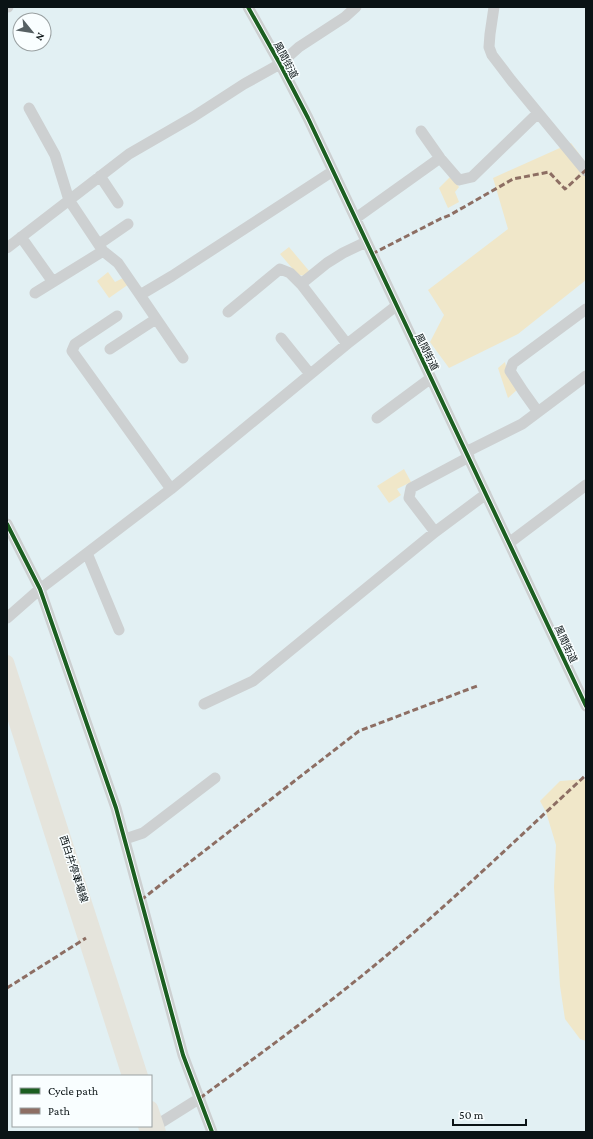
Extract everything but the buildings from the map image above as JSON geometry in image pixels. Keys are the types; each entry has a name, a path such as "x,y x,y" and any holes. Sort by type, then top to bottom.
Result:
{"main road":[{"name":"西白井停車場線","path":"7,662 141,1075"},
{"name":"西白井停車場線","path":"7,694 129,1075"}],"street":[{"name":"風間街道","path":"248,7 308,118 586,706"},
{"path":"7,248 129,154 193,117 244,84 280,64 300,47 345,17 356,7"},
{"path":"494,7 489,47 492,55 586,170"},
{"path":"28,108 55,155 69,200 101,248 118,264 183,358"},
{"path":"421,131 440,158 459,180 472,177 538,113"},
{"path":"356,218 440,158"},
{"path":"140,295 172,276 333,171"},
{"path":"100,176 118,203"},
{"path":"35,293 101,248 128,224"},
{"path":"21,238 53,282"},
{"path":"301,284 327,263 343,253 366,242"},
{"path":"228,312 280,268 290,273 301,284 348,344"},
{"path":"7,618 40,589 171,488 310,374 396,306"},
{"path":"538,412 510,371 513,363 586,309"},
{"path":"117,316 76,344 72,350 171,488"},
{"path":"110,349 156,319"},
{"path":"282,338 310,374"},
{"path":"435,532 409,498 411,488 467,454 522,424 586,376"},
{"path":"377,418 431,378"},
{"path":"509,543 586,485"},
{"path":"204,704 253,681 435,532 486,494"},
{"path":"7,524 40,589 116,808 183,1055 212,1132"},
{"path":"87,553 119,630"},
{"path":"125,839 143,833 215,778"},
{"path":"151,1129 200,1098"}],"shaded area":[{"path":"571,143 586,163 586,280 518,334 449,368 430,342 444,315 428,290 508,229 493,178"},
{"path":"451,176 459,187 455,192 459,202 448,208 439,188"},
{"path":"289,247 310,272 306,276 298,275 280,254"},
{"path":"108,272 115,282 125,277 129,284 109,298 97,281"},
{"path":"505,362 507,371 518,389 508,398 498,368"},
{"path":"404,469 411,482 397,489 401,495 389,503 377,486"},
{"path":"586,779 586,1041 580,1039 565,1019 560,986 554,887 556,845 546,812 540,801 560,781"}],"marked path":[{"path":"372,254 450,215 513,179 549,172 565,189 586,170"},
{"path":"141,900 359,731 477,686"},
{"path":"200,1098 317,1011 386,956 462,890 586,775"},
{"path":"7,988 86,938"}],"cycle path":[{"path":"248,7 308,118 586,706"},
{"path":"7,524 40,589 116,808 183,1055 212,1132"}]}
